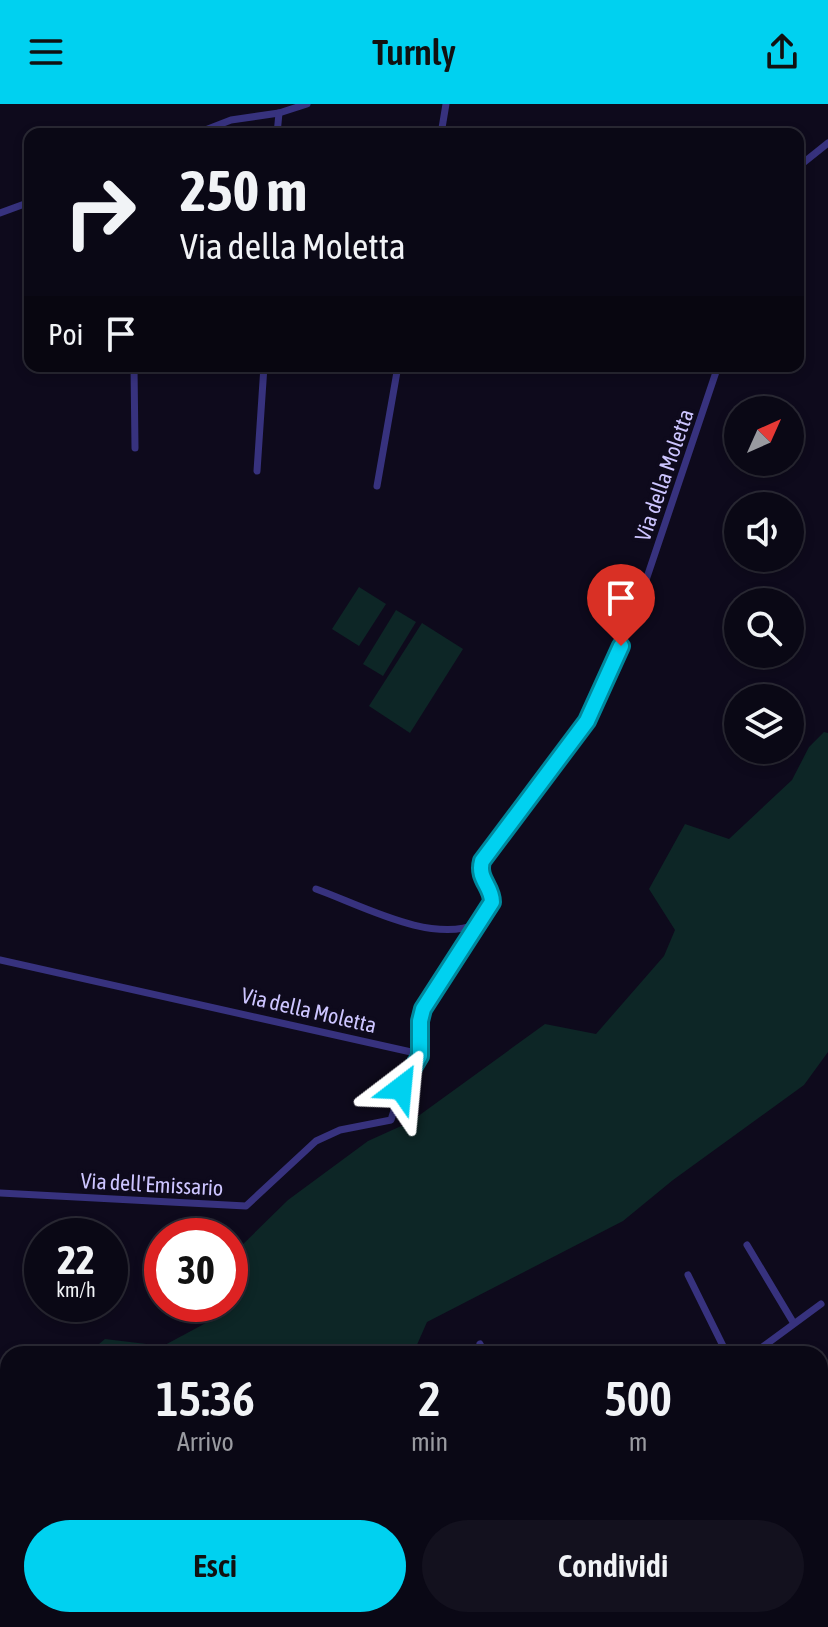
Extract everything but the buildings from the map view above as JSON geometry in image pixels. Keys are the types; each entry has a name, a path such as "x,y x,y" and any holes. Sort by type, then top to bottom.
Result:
{"street":[{"path":"210,128 231,120 279,113 307,104"},
{"path":"442,128 446,104"},
{"path":"278,128 279,113"},
{"path":"804,162 828,143"},
{"path":"0,213 24,204"},
{"path":"134,372 135,448"},
{"path":"257,471 264,372"},
{"path":"377,486 397,372"},
{"name":"Via della Moletta","path":"0,960 420,1054 422,1011 492,900 480,874 482,861 585,724 601,695 650,570 716,372"},
{"path":"316,889 436,931 458,931 479,923"},
{"name":"Via dell'Emissario","path":"0,1193 246,1206 316,1141 340,1130 391,1120 402,1084 420,1054"},
{"path":"747,1245 793,1322"},
{"path":"688,1275 723,1346"},
{"path":"763,1346 821,1304"}],"green space":[{"path":"359,587 386,604 359,646 332,629"},
{"path":"396,610 416,622 383,676 363,664"},
{"path":"422,623 463,649 410,733 369,706"},
{"path":"824,732 828,733 828,1052 804,1085 673,1180 623,1221 427,1322 416,1346 163,1346 208,1322 248,1322 248,1239 288,1200 368,1141 410,1122 545,1024 596,1034 664,956 675,930 649,889 685,824 729,839 792,780 800,764 804,764 804,757"},
{"path":"105,1339 163,1346 97,1346"}],"route":[{"path":"401,1088 420,1056 423,1009 492,902 491,892 480,874 482,861 587,721 621,646"}]}
